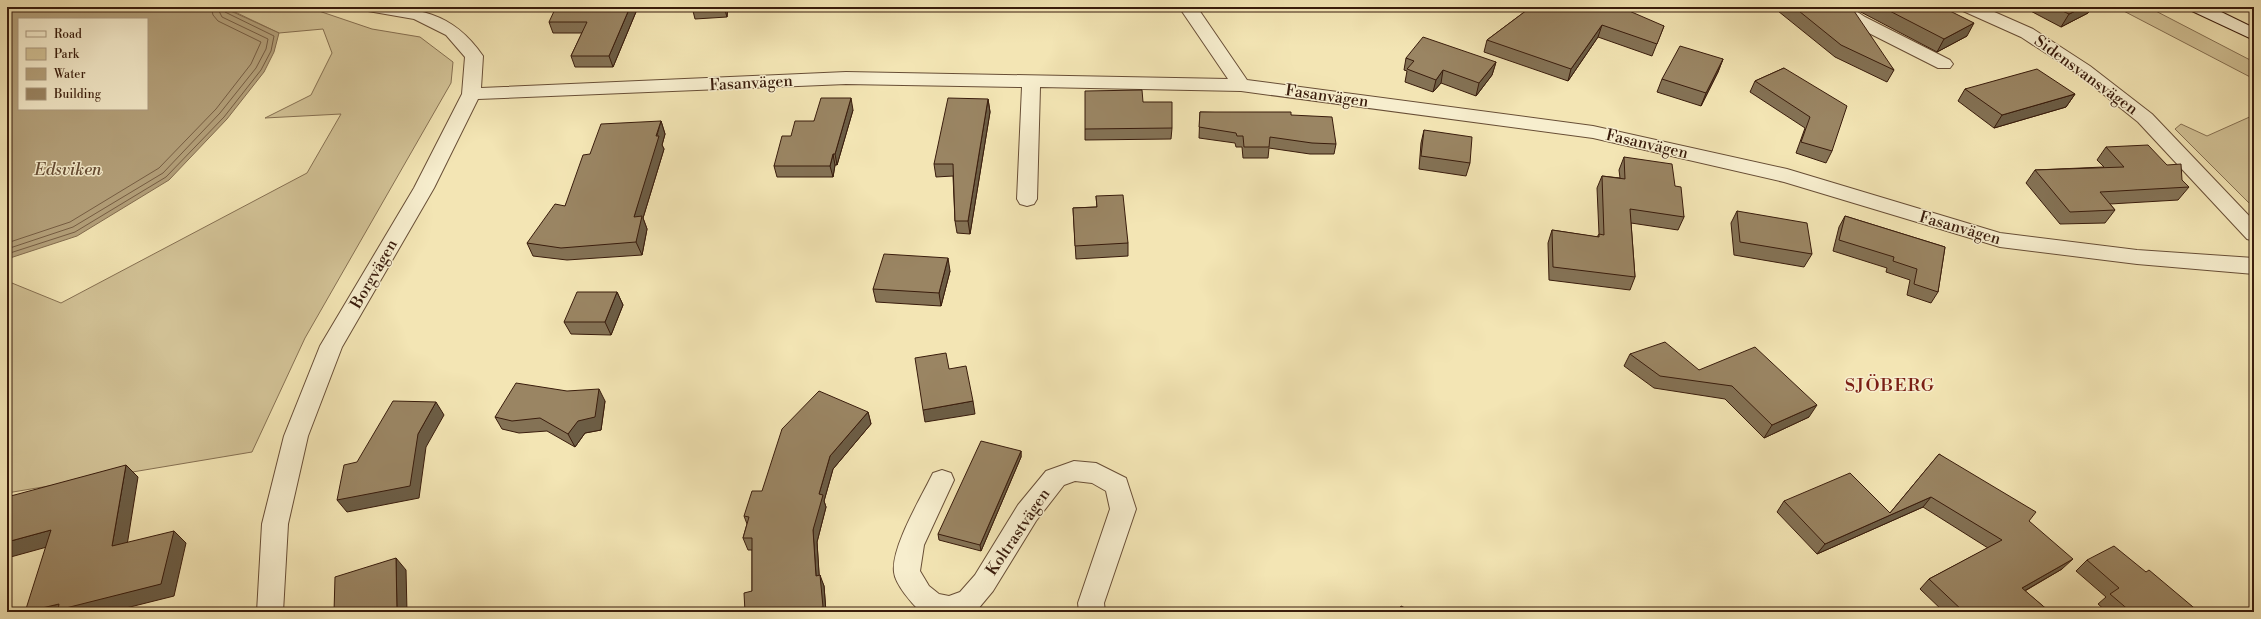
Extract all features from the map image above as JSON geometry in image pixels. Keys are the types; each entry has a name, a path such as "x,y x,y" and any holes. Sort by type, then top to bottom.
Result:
{"street":[{"name":"Borgvägen","path":"270,612 275,524 296,436 331,346 424,188 471,94 474,56 452,31 418,15 374,7"},
{"path":"1188,7 1241,85"},
{"path":"1839,7 1859,22 1944,64"},
{"name":"Sidensvansvägen","path":"1969,7 2027,33 2084,70 2145,118 2254,234"},
{"path":"2198,7 2254,35"},
{"name":"Fasanvägen","path":"471,94 846,78 1241,85 1593,132 1788,176 2000,240 2137,257 2254,266"},
{"path":"1027,199 1031,81"},
{"name":"Koltrastvägen","path":"942,480 911,545 907,572 920,594 932,605 949,608 969,601 984,583 1027,513 1055,478 1074,472 1096,473 1117,486 1123,509 1091,603 1092,612"}],"green space":[{"path":"248,7 307,7 372,29 420,37 453,62 451,83 305,338 252,452 7,493 7,281 61,303 307,173 341,114 265,118 311,95 332,53 323,29 279,33 235,12"},
{"path":"2116,7 2148,7 2254,62 2254,79"},
{"path":"2254,115 2254,208 2175,129 2181,124 2207,136"}],"water":[{"name":"Edsviken","path":"7,7 222,7 279,33 274,52 264,72 227,119 169,180 77,236 7,259"}],"building":[{"path":"556,7 630,7 609,56 571,56 587,22 549,22"},
{"path":"1531,7 1620,7 1664,26 1657,44 1602,25 1571,69 1487,40"},
{"path":"1794,7 1838,7 1840,9 1850,7 1894,70 1841,45"},
{"path":"1882,7 1942,7 1974,23 1944,39"},
{"path":"2054,7 2084,7 2069,14"},
{"path":"1423,37 1496,62 1479,83 1443,70 1436,80 1407,69 1414,61 1406,58"},
{"path":"1680,46 1723,59 1706,93 1662,79"},
{"path":"1784,68 1847,106 1832,151 1801,142 1810,117 1755,81"},
{"path":"2037,69 2075,94 2002,115 1965,89"},
{"path":"1142,90 1143,102 1172,102 1172,128 1085,129 1085,91"},
{"path":"821,98 851,98 835,154 833,154 830,166 774,166 782,136 791,136 795,121 814,121"},
{"path":"948,98 988,99 968,221 955,221 953,164 934,164"},
{"path":"1200,112 1291,112 1291,115 1332,117 1336,144 1312,143 1270,137 1269,147 1244,147 1243,136 1237,136 1236,133 1199,127"},
{"path":"661,121 656,136 659,136 634,217 642,216 636,242 561,248 527,243 555,204 565,206 583,155 590,154 601,124"},
{"path":"1424,130 1472,137 1470,163 1421,156"},
{"path":"2148,145 2167,165 2181,164 2182,180 2189,187 2100,192 2115,210 2070,212 2035,170 2124,167 2106,147"},
{"path":"1624,157 1672,164 1675,186 1681,187 1684,217 1630,209 1635,277 1553,267 1552,230 1599,237 1599,234 1604,235 1602,176 1625,179"},
{"path":"1123,195 1128,243 1075,246 1073,208 1097,207 1096,196"},
{"path":"1737,211 1807,223 1812,254 1740,242"},
{"path":"1845,216 1945,247 1938,292 1914,284 1917,269 1893,261 1894,257 1839,240"},
{"path":"884,254 948,258 939,293 873,289"},
{"path":"577,292 617,292 605,322 564,322"},
{"path":"1665,342 1699,370 1755,347 1817,405 1772,425 1732,386 1660,376 1630,354"},
{"path":"946,353 949,369 966,366 973,401 923,410 915,358"},
{"path":"516,383 567,391 599,389 595,417 578,421 568,434 540,418 512,421 495,417"},
{"path":"819,391 868,412 830,456 819,494 823,495 813,530 816,576 820,575 823,607 818,608 818,612 745,612 744,593 752,591 752,538 743,538 749,517 744,516 752,491 762,491 782,429"},
{"path":"393,401 436,402 418,434 410,486 337,500 344,465 357,462"},
{"path":"981,441 1021,451 980,545 938,534"},
{"path":"1939,454 2036,512 2029,521 2073,559 2022,588 2050,612 1964,612 1929,579 2002,540 1931,497 1825,544 1784,501 1850,473 1890,513"},
{"path":"126,465 112,546 174,531 161,584 58,610 59,604 25,612 51,530 7,542 7,497"},
{"path":"2114,546 2146,572 2149,570 2199,612 2131,612 2110,594 2119,588 2087,560"},
{"path":"396,558 397,612 334,612 335,577"},
{"path":"1401,606 1413,612 1398,612"}],"district":[{"name":"SJÖBERG","path":"1890,385"}]}
